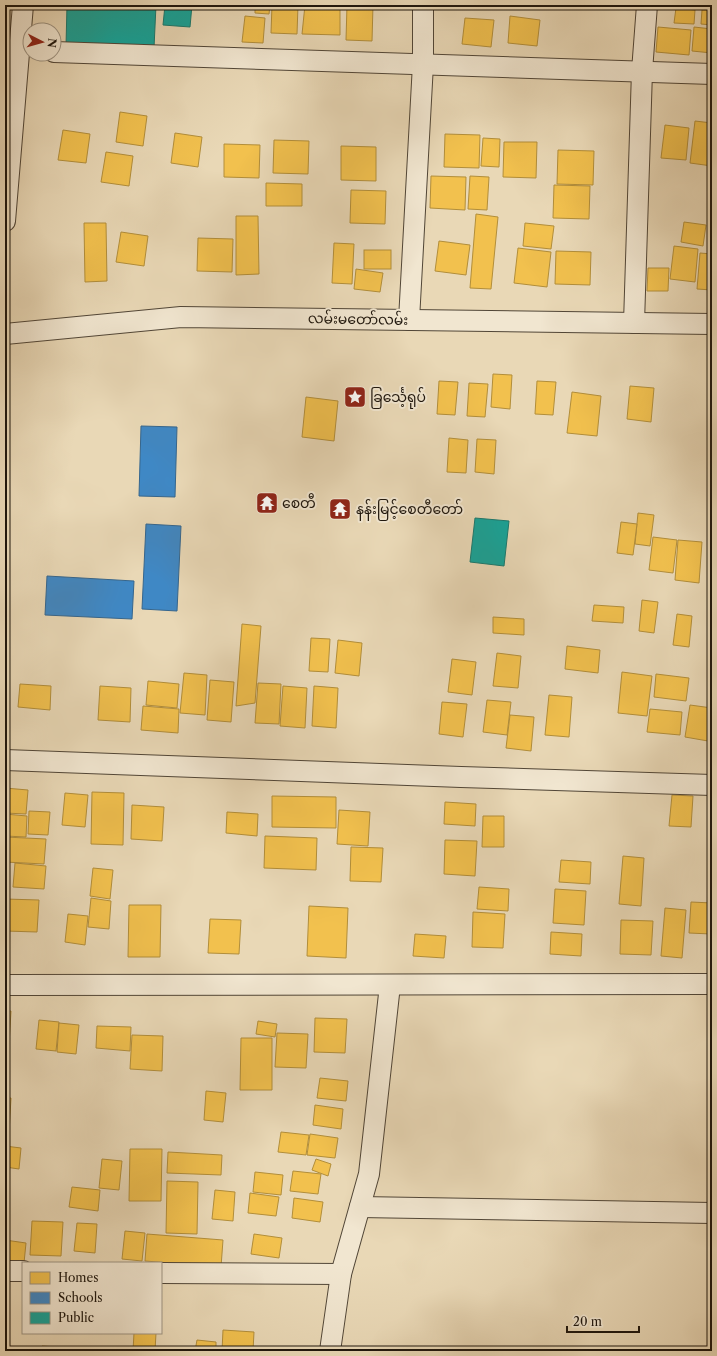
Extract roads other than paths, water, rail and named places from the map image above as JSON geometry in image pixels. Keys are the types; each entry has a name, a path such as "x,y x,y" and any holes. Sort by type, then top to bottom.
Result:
{"street":[{"path":"5,221 23,5"},
{"path":"409,320 423,64 423,5"},
{"path":"634,323 642,71 647,5"},
{"path":"62,52 712,74"},
{"name":"လမ်းမတော်လမ်း","path":"5,334 182,317 712,324"},
{"path":"5,760 461,778 712,785"},
{"path":"5,985 712,984"},
{"path":"330,1351 341,1274 369,1174 390,985"},
{"path":"360,1207 712,1213"},
{"path":"5,1271 22,1271"},
{"path":"162,1273 341,1274"}],"place":[{"name":"ခြင်္သေ့ရုပ်","path":"355,397"},
{"name":"စေတီ","path":"267,503"},
{"name":"နန်းမြင့်စေတီတော်","path":"340,509"}]}
